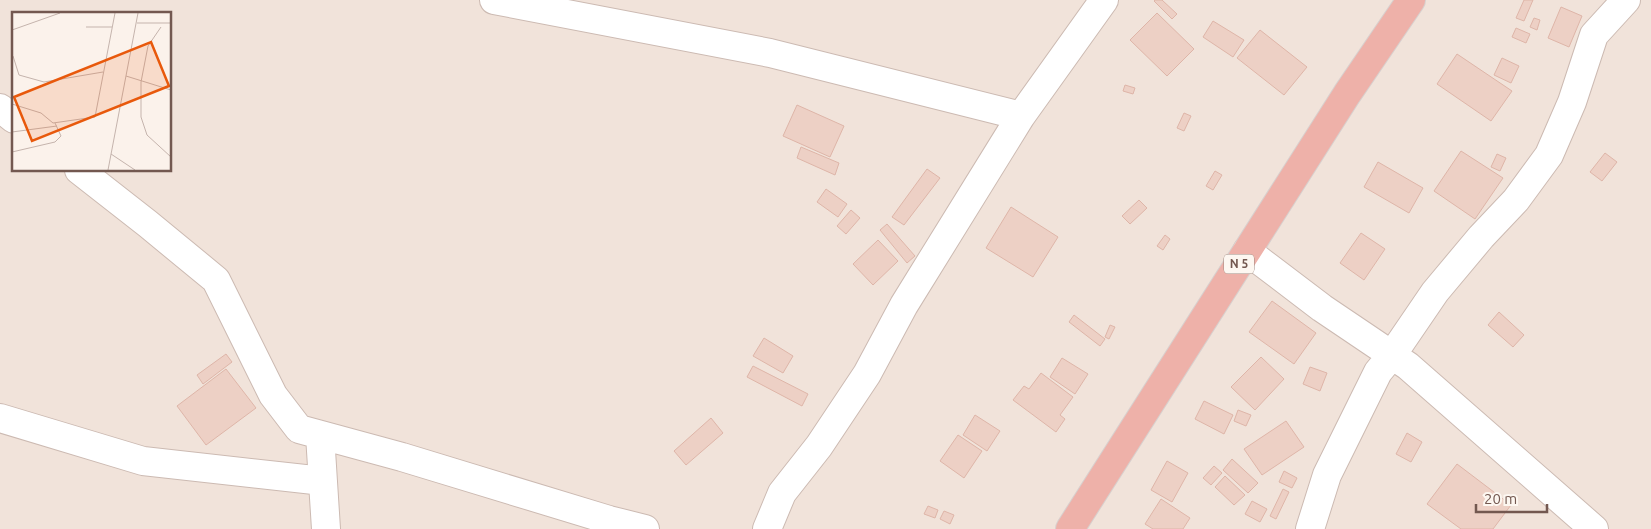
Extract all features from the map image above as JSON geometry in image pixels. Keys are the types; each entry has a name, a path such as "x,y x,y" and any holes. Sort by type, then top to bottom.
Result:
{"highway":[{"name":"N 5","path":"1070,529 1348,94 1411,0"}],"street":[{"path":"494,0 770,53 1021,116"},
{"path":"767,529 782,493 819,446 868,374 904,305 1021,116 1104,0"},
{"path":"1310,529 1328,475 1378,372 1392,355 1435,292 1481,237 1516,200 1548,155 1572,102 1594,35 1626,0"},
{"path":"0,108 12,117"},
{"path":"80,171 216,280 273,395 299,429 402,457 609,520 645,529"},
{"path":"1247,251 1322,308 1408,366 1594,529"},
{"path":"0,418 143,461 323,481"},
{"path":"320,435 326,529"}],"shaded area":[{"path":"0,0 1651,0 1651,529 0,529"}],"building":[{"path":"1155,0 1162,0 1177,14 1172,19"},
{"path":"1524,0 1533,0 1524,21 1516,18"},
{"path":"1561,7 1582,16 1569,47 1548,38"},
{"path":"1157,13 1194,49 1167,76 1130,40"},
{"path":"1534,18 1540,20 1537,30 1530,27"},
{"path":"1213,21 1244,40 1233,57 1203,37"},
{"path":"1516,28 1530,34 1526,43 1512,37"},
{"path":"1260,30 1307,67 1284,95 1237,58"},
{"path":"1457,54 1512,91 1491,121 1437,84"},
{"path":"1502,58 1519,66 1511,83 1494,75"},
{"path":"1125,85 1135,88 1133,94 1123,91"},
{"path":"797,105 844,126 830,157 783,136"},
{"path":"1184,113 1191,116 1184,131 1177,128"},
{"path":"801,147 839,163 835,175 797,158"},
{"path":"1461,151 1503,178 1475,219 1434,191"},
{"path":"1605,153 1617,162 1602,181 1590,172"},
{"path":"1497,154 1506,158 1500,171 1491,167"},
{"path":"1378,162 1423,188 1409,213 1364,187"},
{"path":"927,169 940,178 904,225 892,217"},
{"path":"1215,171 1222,175 1213,190 1206,186"},
{"path":"826,189 847,204 838,217 817,202"},
{"path":"1139,200 1147,208 1130,224 1122,216"},
{"path":"1011,207 1058,237 1033,277 986,248"},
{"path":"851,210 860,218 846,234 837,226"},
{"path":"887,224 915,256 907,263 880,230"},
{"path":"1361,233 1385,249 1364,280 1340,263"},
{"path":"1165,235 1170,239 1163,250 1157,246"},
{"path":"878,240 898,261 873,285 853,264"},
{"path":"1272,301 1316,333 1294,364 1249,332"},
{"path":"1499,312 1524,335 1513,347 1488,325"},
{"path":"1074,315 1105,339 1100,346 1069,322"},
{"path":"1110,325 1115,327 1109,339 1105,337"},
{"path":"764,338 793,356 783,373 753,356"},
{"path":"226,354 232,362 203,384 197,375"},
{"path":"1261,357 1284,379 1255,410 1231,387"},
{"path":"1062,358 1088,374 1075,394 1050,377"},
{"path":"753,366 808,394 802,406 747,377"},
{"path":"1310,367 1327,373 1320,391 1303,384"},
{"path":"226,369 256,408 206,445 177,406"},
{"path":"1041,373 1073,397 1060,415 1065,419 1056,432 1013,400 1024,386 1029,389"},
{"path":"1204,401 1233,415 1224,434 1195,419"},
{"path":"1238,410 1251,415 1246,426 1234,421"},
{"path":"975,415 1000,431 987,451 963,435"},
{"path":"711,418 723,433 686,465 674,451"},
{"path":"1286,421 1304,447 1262,475 1244,449"},
{"path":"1407,433 1422,442 1411,462 1396,454"},
{"path":"958,435 982,451 964,478 940,461"},
{"path":"1232,459 1258,483 1248,493 1223,470"},
{"path":"1167,461 1188,473 1172,502 1151,490"},
{"path":"1457,464 1511,505 1493,529 1461,529 1427,504"},
{"path":"1214,466 1222,473 1211,485 1203,478"},
{"path":"1284,471 1297,478 1292,488 1279,482"},
{"path":"1225,476 1245,495 1234,505 1215,487"},
{"path":"1283,489 1289,492 1276,519 1270,516"},
{"path":"1161,499 1190,518 1183,529 1153,529 1145,524"},
{"path":"1252,501 1267,509 1260,522 1245,514"},
{"path":"928,506 938,510 935,518 924,514"},
{"path":"944,511 954,515 950,524 940,519"}]}
